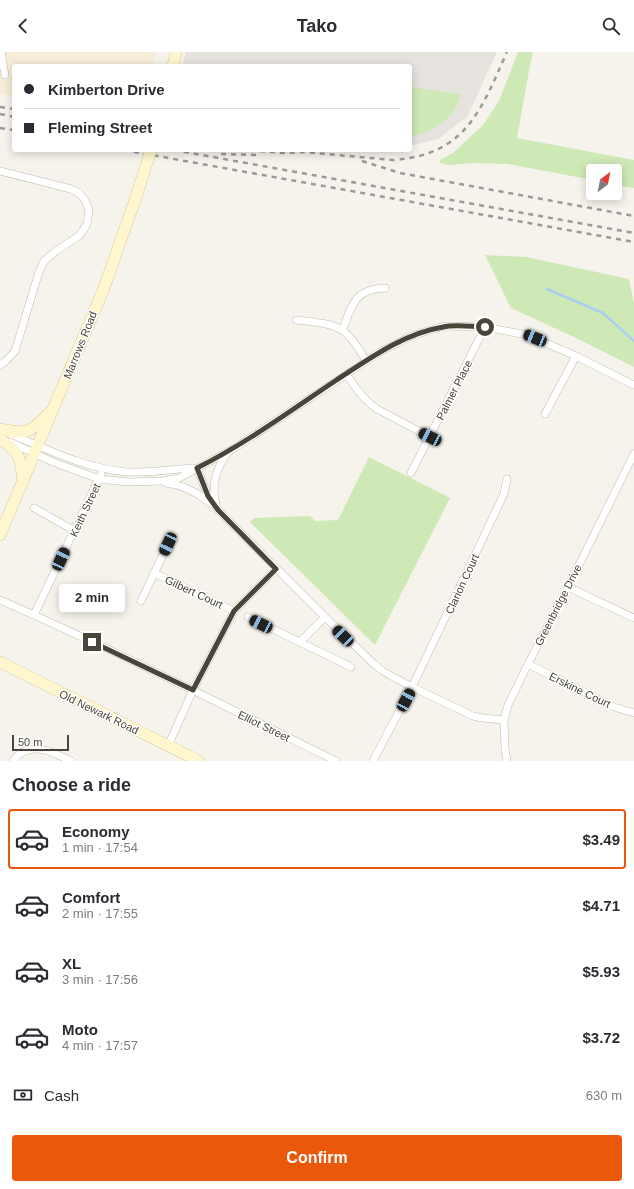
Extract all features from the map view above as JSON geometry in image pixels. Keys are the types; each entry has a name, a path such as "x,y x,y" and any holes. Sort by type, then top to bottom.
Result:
{"street":[{"path":"1,52 5,75"},
{"path":"173,64 176,52"},
{"name":"Marrows Road","path":"0,535 104,288 150,152"},
{"path":"0,171 71,189 79,193 85,200 89,210 87,224 80,235 44,261 39,272 15,351 0,365"},
{"path":"342,329 353,302 358,297 368,289 385,288"},
{"path":"296,320 326,324 342,329 356,343 366,361"},
{"path":"0,429 37,450 53,462 100,479 129,482 172,480 179,478 229,451 393,344 411,336 444,326 485,327 527,335 576,356 634,385"},
{"name":"Palmer Place","path":"411,473 485,327"},
{"path":"545,414 576,356"},
{"path":"346,374 370,405 430,437"},
{"path":"0,429 19,433 30,431 54,409"},
{"path":"0,438 103,468 127,472 197,468"},
{"path":"0,438 17,453 20,459 23,482"},
{"path":"218,510 214,493 214,484 222,459 229,451"},
{"name":"Greenbridge Drive","path":"507,761 504,720 508,706 634,454"},
{"name":"Keith Street","path":"34,615 100,479 103,468"},
{"path":"197,468 208,496 218,510"},
{"name":"Clarion Court","path":"373,761 412,687 504,494 507,478"},
{"path":"155,481 183,486 204,498 218,510 325,617 384,672 473,716 492,720 504,720"},
{"path":"34,508 75,530"},
{"name":"Gilbert Court","path":"141,601 168,544"},
{"path":"168,746 193,690 234,611 276,569"},
{"name":"Gilbert Court","path":"154,573 234,611"},
{"path":"568,586 634,618"},
{"name":"Elliot Street","path":"0,600 193,690 336,761"},
{"path":"248,617 351,667"},
{"path":"300,642 325,617"},
{"name":"Old Newark Road","path":"0,662 198,761"},
{"name":"Erskine Court","path":"528,664 614,707 634,713"},
{"path":"13,761 23,752 34,748 50,751 71,761"}],"shaded area":[{"path":"0,52 155,52 152,64 12,64 12,97 0,94"},
{"path":"186,52 497,52 467,117 438,139 412,146 412,64 183,64"},
{"path":"390,56 418,62 415,75 412,74 412,64 388,64"}],"green space":[{"path":"518,52 533,52 517,138 634,160 634,188 622,186 622,164 586,164 586,179 508,164 473,163 449,165 440,163 440,160 453,153 483,125 499,101"},
{"path":"412,86 461,94 452,114 444,122 426,132 412,136"},
{"path":"485,255 526,257 629,279 634,304 634,367 511,308"},
{"path":"369,457 450,498 375,645 250,522 254,518 310,516 315,521 338,520"}],"waterway":[{"path":"547,289 603,313 634,341"}],"railway":[{"path":"304,152 393,160 418,156 438,149 454,139 468,126 488,93 507,52"},
{"path":"0,107 12,109"},
{"path":"0,114 12,117"},
{"path":"0,128 12,130"},
{"path":"135,152 634,242"},
{"path":"185,152 634,233"},
{"path":"271,152 304,152"},
{"path":"221,154 256,155"},
{"path":"362,161 400,173 634,216"}],"route":[{"path":"92,642 193,690 234,611 276,569 218,510 208,496 197,468 255,435 393,344 411,336 444,326 485,327"}]}
